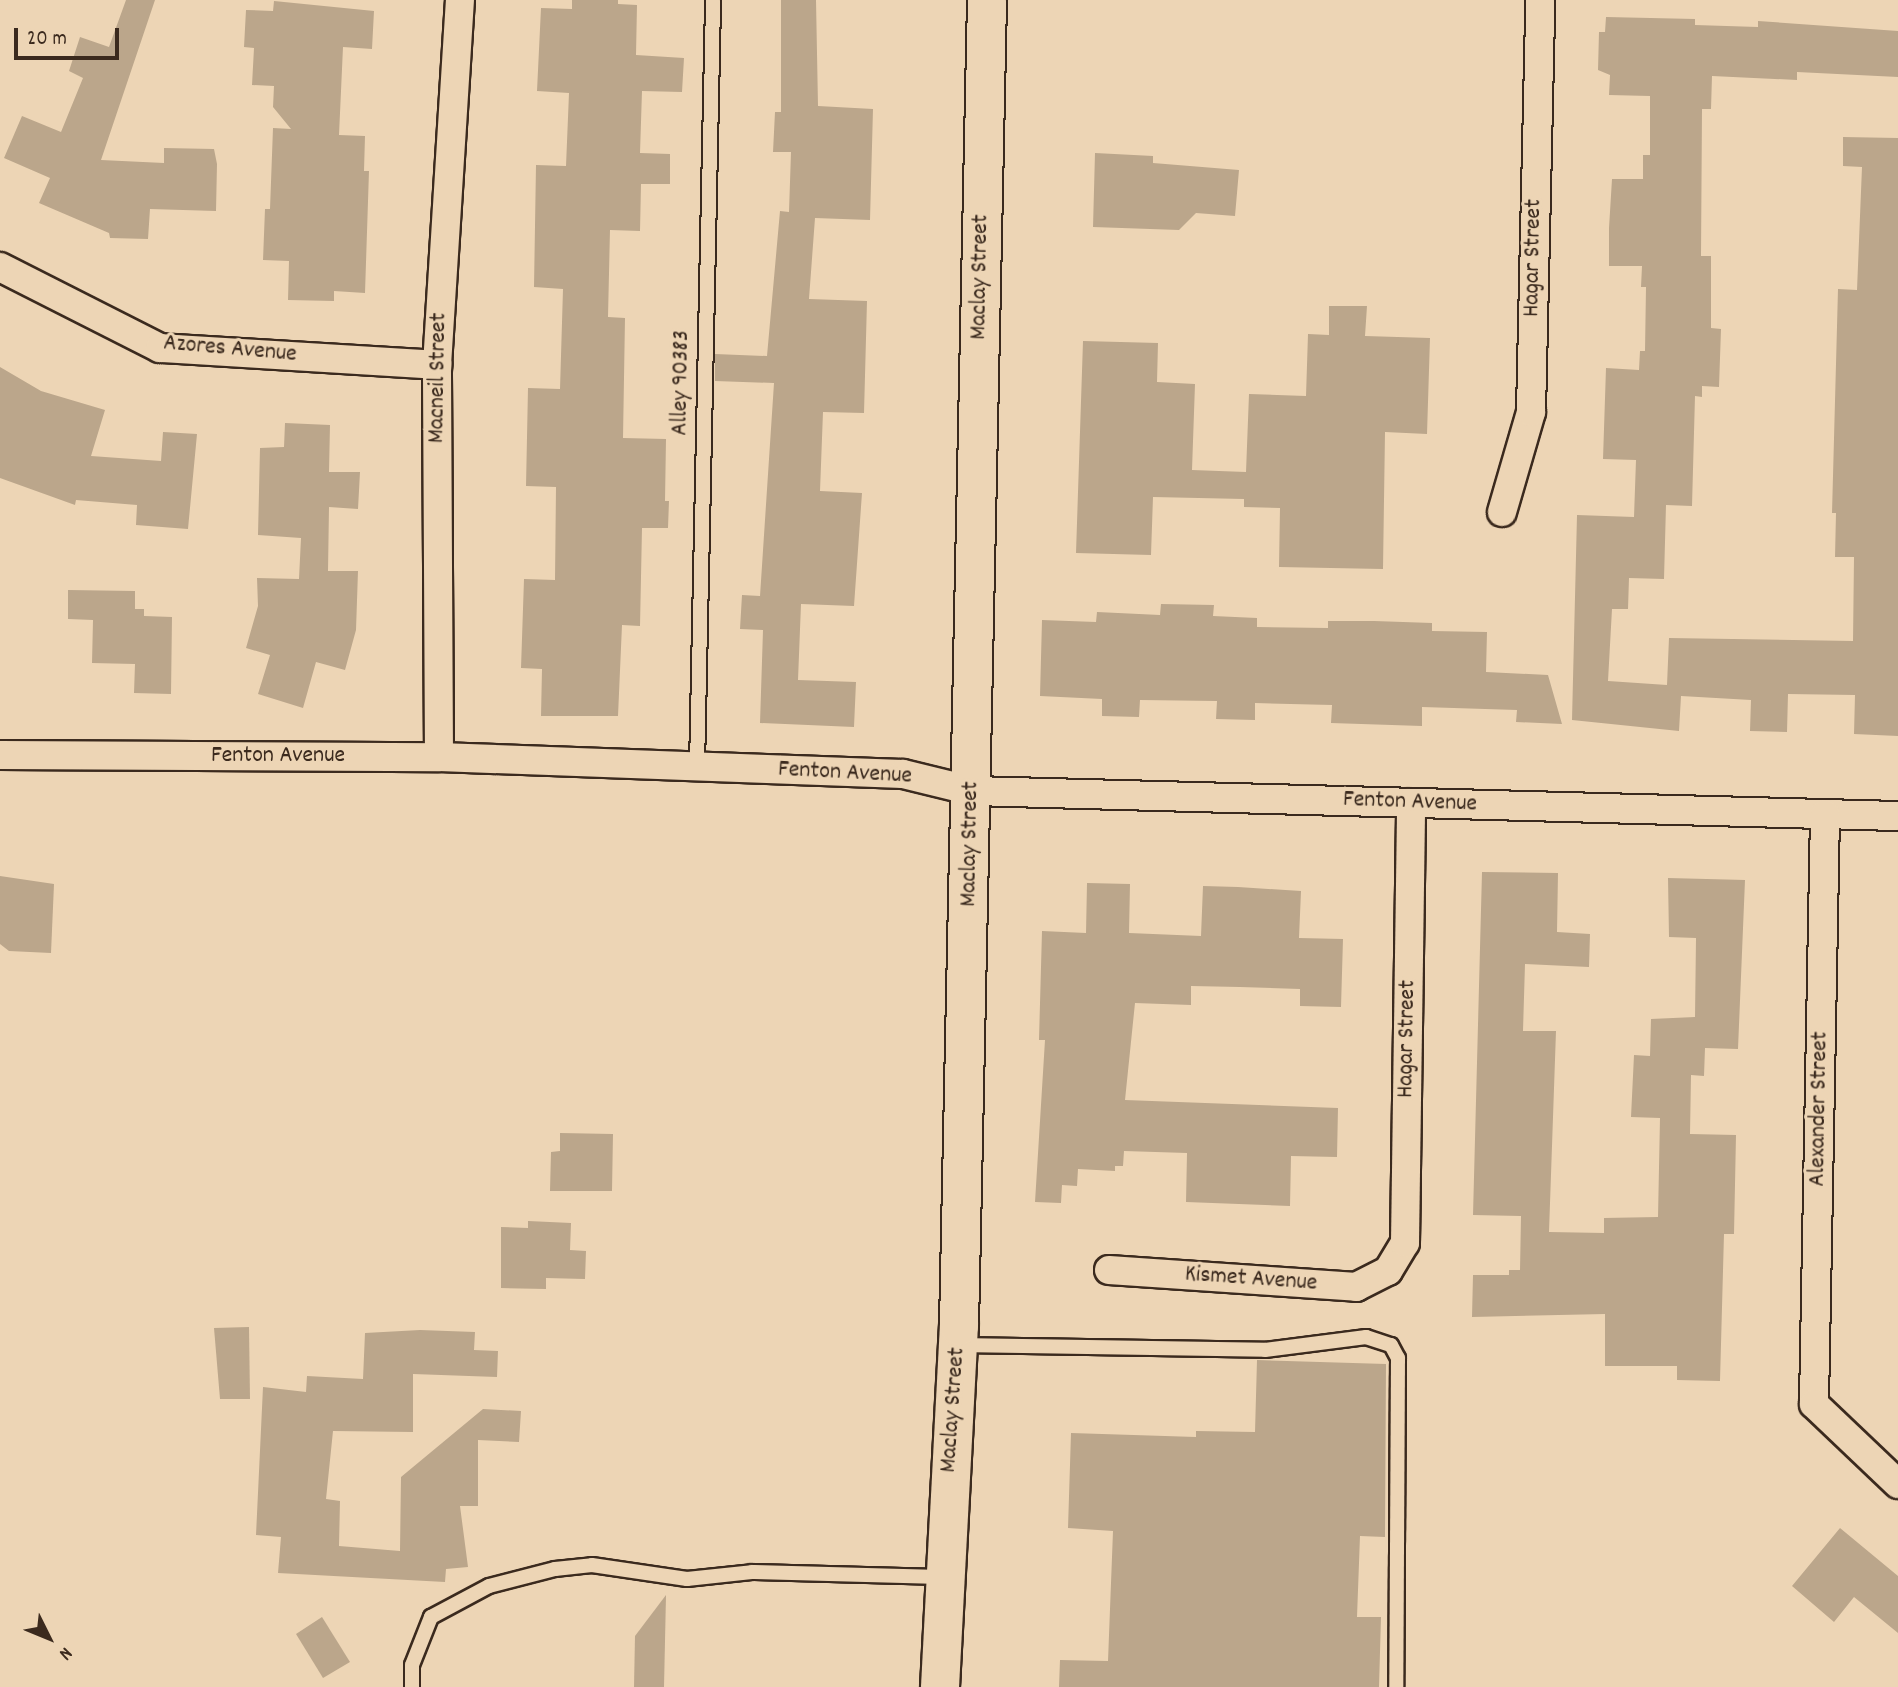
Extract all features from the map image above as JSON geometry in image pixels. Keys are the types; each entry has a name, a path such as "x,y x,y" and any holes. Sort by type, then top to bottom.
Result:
{"street":[{"name":"Macneil Street","path":"439,757 437,365 460,0"},
{"name":"Maclay Street","path":"940,1687 943,1577 958,1345 974,791 970,743 987,0"},
{"name":"Hagar Street","path":"1502,512 1531,412 1540,0"},
{"name":"Azores Avenue","path":"0,267 160,348 437,365"},
{"name":"Fenton Avenue","path":"0,755 439,757 903,774 974,791 1898,816"},
{"name":"Hagar Street","path":"1388,1271 1405,1243 1411,803"},
{"name":"Alexander Street","path":"1825,814 1814,1404 1841,1435 1898,1484"},
{"name":"Kismet Avenue","path":"1110,1270 1356,1287 1388,1271"}],"lane":[{"name":"Alley 90383","path":"697,767 713,0"},
{"path":"958,1345 1265,1350 1366,1337 1391,1345 1398,1358 1396,1687"},
{"path":"412,1687 412,1665 431,1617 489,1586 555,1569 592,1565 687,1578 752,1572 943,1577"}],"building":[{"path":"126,0 155,0 101,160 164,163 164,148 214,149 217,164 216,211 150,209 148,239 110,238 109,233 39,203 50,178 4,158 22,116 61,132 83,78 69,71 80,37 109,47"},
{"path":"572,0 618,0 618,4 637,5 636,55 684,58 682,92 642,91 640,153 670,154 670,184 641,184 640,231 610,230 608,317 625,318 623,438 666,439 665,501 669,501 668,528 642,528 640,626 622,625 618,716 541,716 542,669 521,668 524,579 555,580 556,487 526,486 528,388 560,389 563,289 534,287 536,165 566,166 569,93 537,91 541,8 572,9"},
{"path":"781,0 816,0 818,106 873,109 870,220 815,218 809,299 867,301 864,413 823,412 820,491 862,493 854,606 801,604 798,680 856,682 854,727 760,723 763,630 740,629 742,595 760,596 774,383 715,381 715,354 767,356 780,211 789,212 791,152 773,152 775,112 781,112"},
{"path":"274,1 374,11 372,49 343,47 339,135 365,136 364,171 369,171 365,293 334,291 334,301 288,300 289,261 263,260 265,209 270,209 273,128 291,129 273,107 274,86 252,85 254,48 244,47 246,10 273,11"},
{"path":"1606,17 1695,19 1695,25 1758,27 1758,21 1898,31 1898,77 1797,72 1797,80 1712,76 1711,109 1702,109 1701,256 1711,256 1711,328 1721,329 1719,387 1702,386 1702,397 1695,396 1692,506 1666,505 1664,579 1629,578 1628,609 1612,609 1608,681 1667,685 1669,638 1853,641 1854,557 1835,557 1836,513 1832,513 1838,289 1857,290 1862,167 1843,166 1843,137 1898,138 1898,736 1854,734 1855,695 1788,694 1787,732 1750,731 1751,700 1681,696 1679,731 1572,720 1577,515 1634,517 1636,460 1603,459 1606,368 1639,370 1640,351 1645,351 1646,287 1641,287 1642,266 1609,266 1609,228 1612,179 1643,179 1643,155 1650,155 1650,96 1609,95 1610,75 1598,70 1599,32 1605,32"},
{"path":"1095,153 1153,156 1153,163 1239,170 1235,216 1196,213 1179,230 1093,227"},
{"path":"1329,306 1367,306 1365,336 1430,338 1427,434 1385,432 1383,569 1279,567 1280,508 1244,507 1244,499 1153,497 1151,555 1076,553 1083,341 1158,343 1157,382 1195,384 1192,470 1246,472 1249,394 1306,396 1308,334 1329,335"},
{"path":"0,367 41,391 105,410 91,456 161,461 163,432 197,434 188,529 136,525 137,505 76,500 75,505 0,478"},
{"path":"285,423 330,425 329,472 360,472 358,509 329,507 328,571 358,571 356,630 345,670 316,662 303,708 258,694 270,655 246,648 258,606 257,578 299,579 301,538 258,535 260,448 284,447"},
{"path":"68,590 135,591 135,609 144,609 144,616 172,617 171,694 134,693 135,664 92,663 93,620 68,619"},
{"path":"1161,604 1214,605 1213,616 1257,618 1257,627 1328,628 1328,621 1374,621 1432,623 1432,631 1487,632 1486,672 1548,675 1562,724 1516,722 1517,710 1422,707 1422,726 1331,723 1332,705 1255,703 1255,720 1216,719 1217,701 1140,700 1139,717 1102,716 1102,699 1040,696 1042,620 1096,622 1097,612 1160,615"},
{"path":"1482,872 1558,873 1557,932 1590,934 1589,967 1525,964 1523,1031 1556,1031 1549,1232 1604,1233 1604,1218 1658,1217 1660,1118 1631,1117 1634,1055 1650,1056 1651,1019 1695,1017 1696,938 1669,937 1668,878 1745,880 1738,1049 1705,1048 1704,1076 1691,1075 1690,1134 1736,1135 1734,1234 1724,1234 1720,1381 1677,1380 1677,1366 1605,1366 1605,1314 1472,1317 1473,1275 1509,1275 1509,1270 1520,1270 1521,1216 1473,1215"},
{"path":"0,876 54,884 51,953 9,951 0,944"},
{"path":"1087,883 1130,884 1129,933 1201,936 1203,886 1301,891 1299,938 1343,939 1341,1007 1300,1006 1300,989 1191,986 1191,1005 1135,1003 1125,1100 1338,1108 1337,1157 1291,1156 1290,1206 1186,1202 1187,1153 1124,1151 1123,1166 1115,1166 1115,1171 1078,1169 1077,1186 1062,1185 1061,1203 1035,1202 1045,1040 1039,1040 1042,931 1086,933"},
{"path":"560,1133 613,1134 612,1191 550,1191 551,1152 560,1151"},
{"path":"528,1221 571,1223 570,1250 586,1251 585,1279 546,1278 546,1289 501,1288 501,1227 528,1228"},
{"path":"249,1327 250,1399 220,1399 214,1328"},
{"path":"420,1330 475,1332 474,1350 498,1351 497,1377 413,1374 413,1432 333,1431 326,1499 340,1501 339,1546 400,1551 401,1477 483,1409 521,1411 519,1442 478,1440 478,1506 460,1506 468,1567 446,1569 445,1582 278,1573 281,1537 256,1535 263,1387 306,1392 307,1376 363,1379 365,1333"},
{"path":"1257,1360 1386,1364 1385,1537 1360,1536 1357,1617 1381,1617 1379,1687 1059,1687 1060,1660 1108,1661 1113,1531 1068,1528 1071,1433 1196,1437 1196,1431 1255,1432"},
{"path":"1840,1528 1898,1576 1898,1633 1854,1597 1834,1622 1792,1586"},
{"path":"666,1595 664,1687 634,1687 635,1636"},
{"path":"322,1617 350,1662 323,1678 296,1634"}]}
